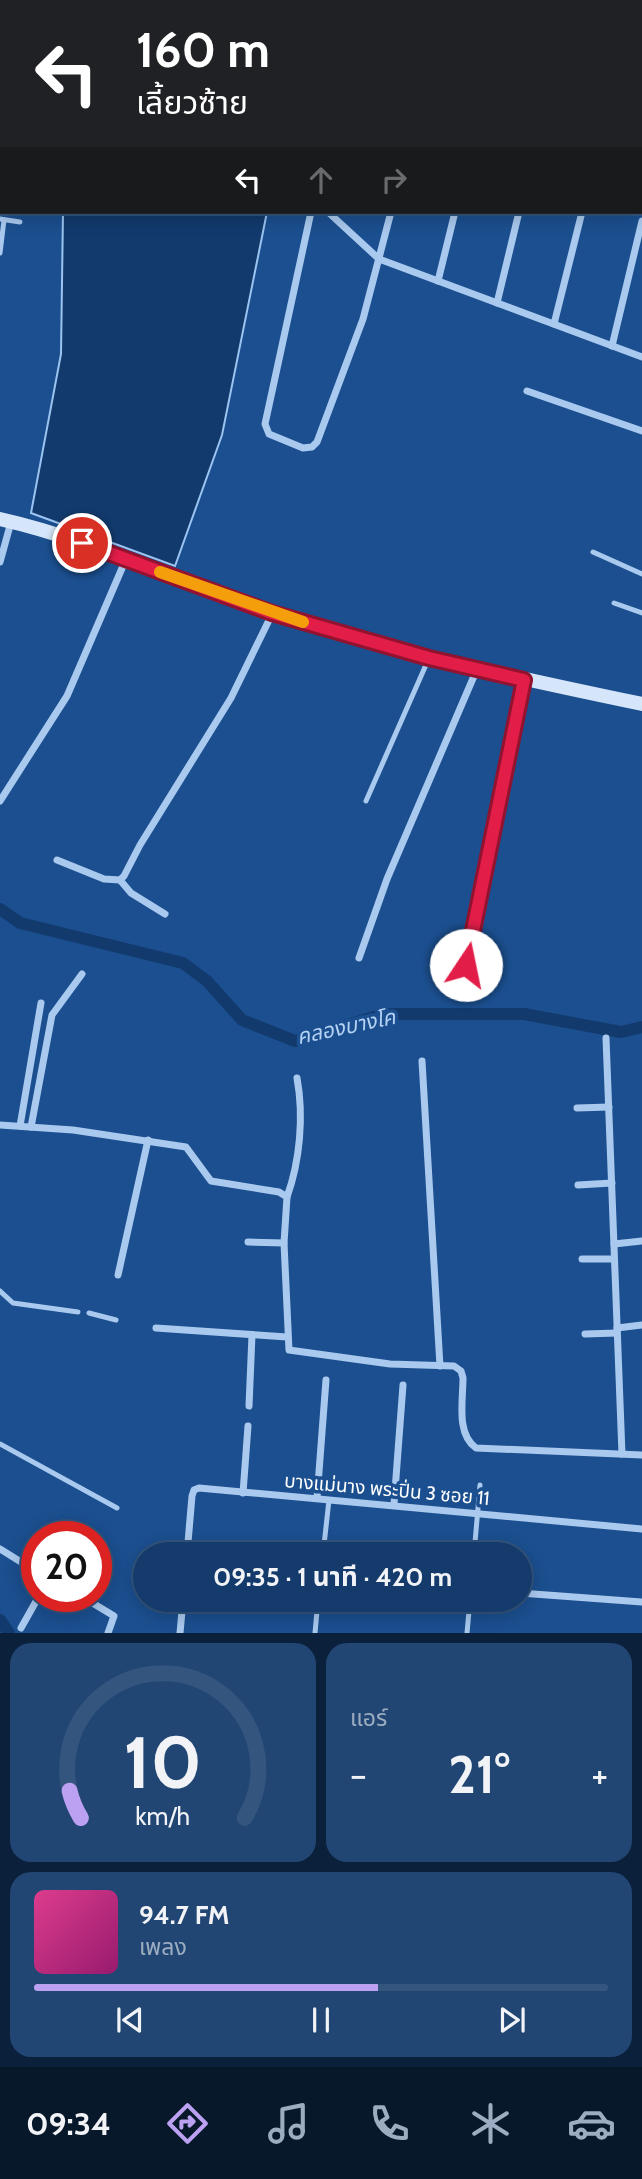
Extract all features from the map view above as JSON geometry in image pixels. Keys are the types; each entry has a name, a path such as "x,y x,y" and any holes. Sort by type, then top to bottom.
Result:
{"street":[{"path":"311,214 265,425 269,434 303,448 312,447 317,442 363,319 390,214"},
{"path":"330,214 379,259 642,357"},
{"path":"438,281 455,214"},
{"path":"497,303 519,214"},
{"path":"554,324 582,214"},
{"path":"611,346 642,221"},
{"path":"527,391 642,431"},
{"path":"0,562 5,521 126,559 272,613 429,658 642,704"},
{"path":"0,801 68,696 126,559"},
{"path":"120,880 231,698 272,613"},
{"path":"359,958 387,879 477,669"},
{"path":"57,860 104,879 120,880 131,893 165,914"},
{"path":"31,1127 52,1016 82,974"},
{"path":"20,1126 41,1003"},
{"path":"606,1038 622,1454"},
{"path":"422,1061 440,1366"},
{"path":"297,1078 300,1098 299,1129 292,1182 286,1197 284,1243 287,1337 288,1346 293,1352 390,1364 454,1366 461,1371 463,1433 467,1442 476,1448 642,1455"},
{"path":"577,1108 609,1107"},
{"path":"0,1125 148,1140 186,1147 211,1181 279,1192 286,1197"},
{"path":"118,1275 148,1140"},
{"path":"579,1185 612,1183"},
{"path":"614,1244 642,1241"},
{"path":"248,1242 284,1243"},
{"path":"582,1259 614,1259"},
{"path":"585,1334 642,1325"},
{"path":"156,1328 287,1337"},
{"path":"249,1406 252,1335"},
{"path":"317,1498 326,1380"},
{"path":"394,1504 403,1385"},
{"path":"243,1493 248,1426"},
{"name":"บางแม่นาง พระปิ่น 3 ซอย 11","path":"188,1542 194,1490 394,1504 642,1529"},
{"path":"0,1549 21,1562"},
{"path":"532,1594 642,1602"},
{"path":"21,1628 30,1612"},
{"path":"107,1612 114,1616 108,1633"},
{"path":"180,1633 182,1612"}],"lane":[{"path":"0,253 2,219 20,222"},
{"path":"593,552 642,574"},
{"path":"614,603 642,613"},
{"path":"366,801 429,658"},
{"path":"466,965 524,680"},
{"path":"0,1291 13,1303 78,1312"},
{"path":"89,1313 116,1320"},
{"path":"0,1444 117,1508"},
{"path":"475,1542 480,1485"},
{"path":"324,1542 329,1500"},
{"path":"315,1633 317,1612"},
{"path":"467,1633 470,1612"}],"water":[{"path":"63,214 267,214 222,435 175,566 31,513 61,354"}],"waterway":[{"name":"คลองบางโค","path":"0,909 20,923 183,963 207,981 242,1020 295,1041 384,1014 524,1014 621,1032 642,1027"},
{"path":"0,1620 9,1633"}],"slow traffic":[{"path":"160,572 303,622"}],"route":[{"path":"82,543 272,613 429,658 524,680 466,965"}]}
